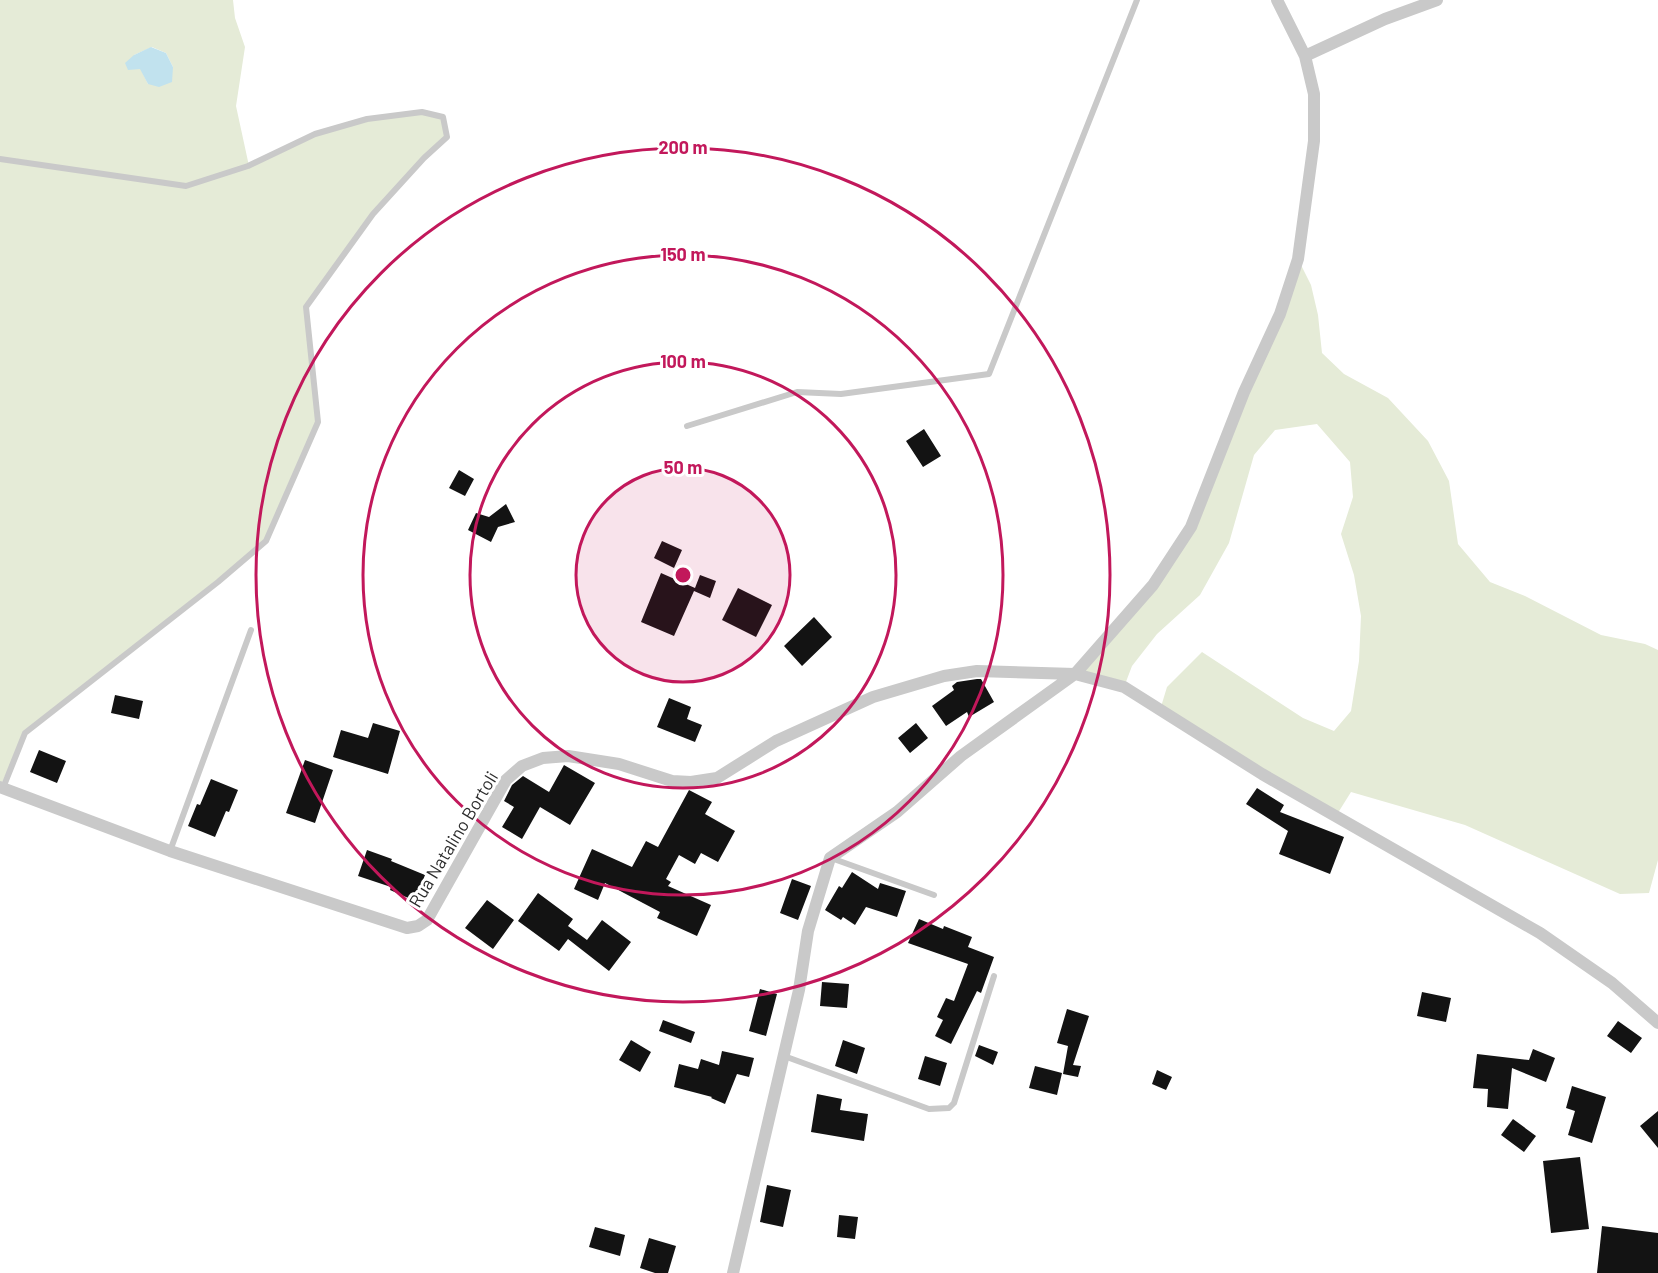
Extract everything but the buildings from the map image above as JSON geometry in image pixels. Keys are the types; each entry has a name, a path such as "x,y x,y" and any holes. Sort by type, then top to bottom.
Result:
{"street":[{"path":"733,1273 799,990 808,931 830,858 897,812 961,756 1075,674 1153,585 1191,526 1244,392 1280,314 1298,259 1314,141 1314,94 1305,56 1277,0"},
{"path":"1305,56 1385,19 1437,0"},
{"name":"Rua Natalino Bortoli","path":"1,788 170,851 407,928 418,926 427,920 506,780 522,766 543,758 568,756 619,764 672,781 700,781 717,778 776,741 873,697 934,679 977,671 1075,674 1124,687 1262,774 1540,933 1612,983 1658,1023"}],"lane":[{"path":"687,426 797,392 841,394 988,374 1137,0"},
{"path":"0,159 186,186 248,166 315,134 367,119 422,112 443,117 447,137 424,158 373,214 306,307 318,422 266,541 218,582 25,733 1,788"},
{"path":"170,851 251,630"},
{"path":"830,858 934,895"},
{"path":"784,1056 929,1109 950,1108 954,1103 994,976"}],"green space":[{"path":"0,0 233,0 235,18 245,47 236,106 249,166 315,134 367,119 422,112 443,117 447,137 373,214 306,307 318,422 266,541 25,733 0,787","holes":["152,47 166,53 173,67 148,84 134,55"]},
{"path":"1298,259 1311,285 1318,315 1322,353 1344,374 1388,398 1428,441 1449,481 1458,544 1490,582 1525,596 1601,635 1645,644 1658,650 1658,860 1649,893 1620,894 1465,825 1351,792 1336,816 1160,710 1167,687 1202,652 1303,718 1334,731 1351,711 1359,661 1361,616 1354,575 1341,534 1353,497 1350,462 1317,424 1275,430 1254,455 1229,543 1200,595 1157,634 1132,666 1124,687 1075,674 1153,585 1191,527"}],"water":[{"path":"151,47 166,53 173,67 172,82 159,87 148,84 140,69 128,70 125,63 134,55"}]}
